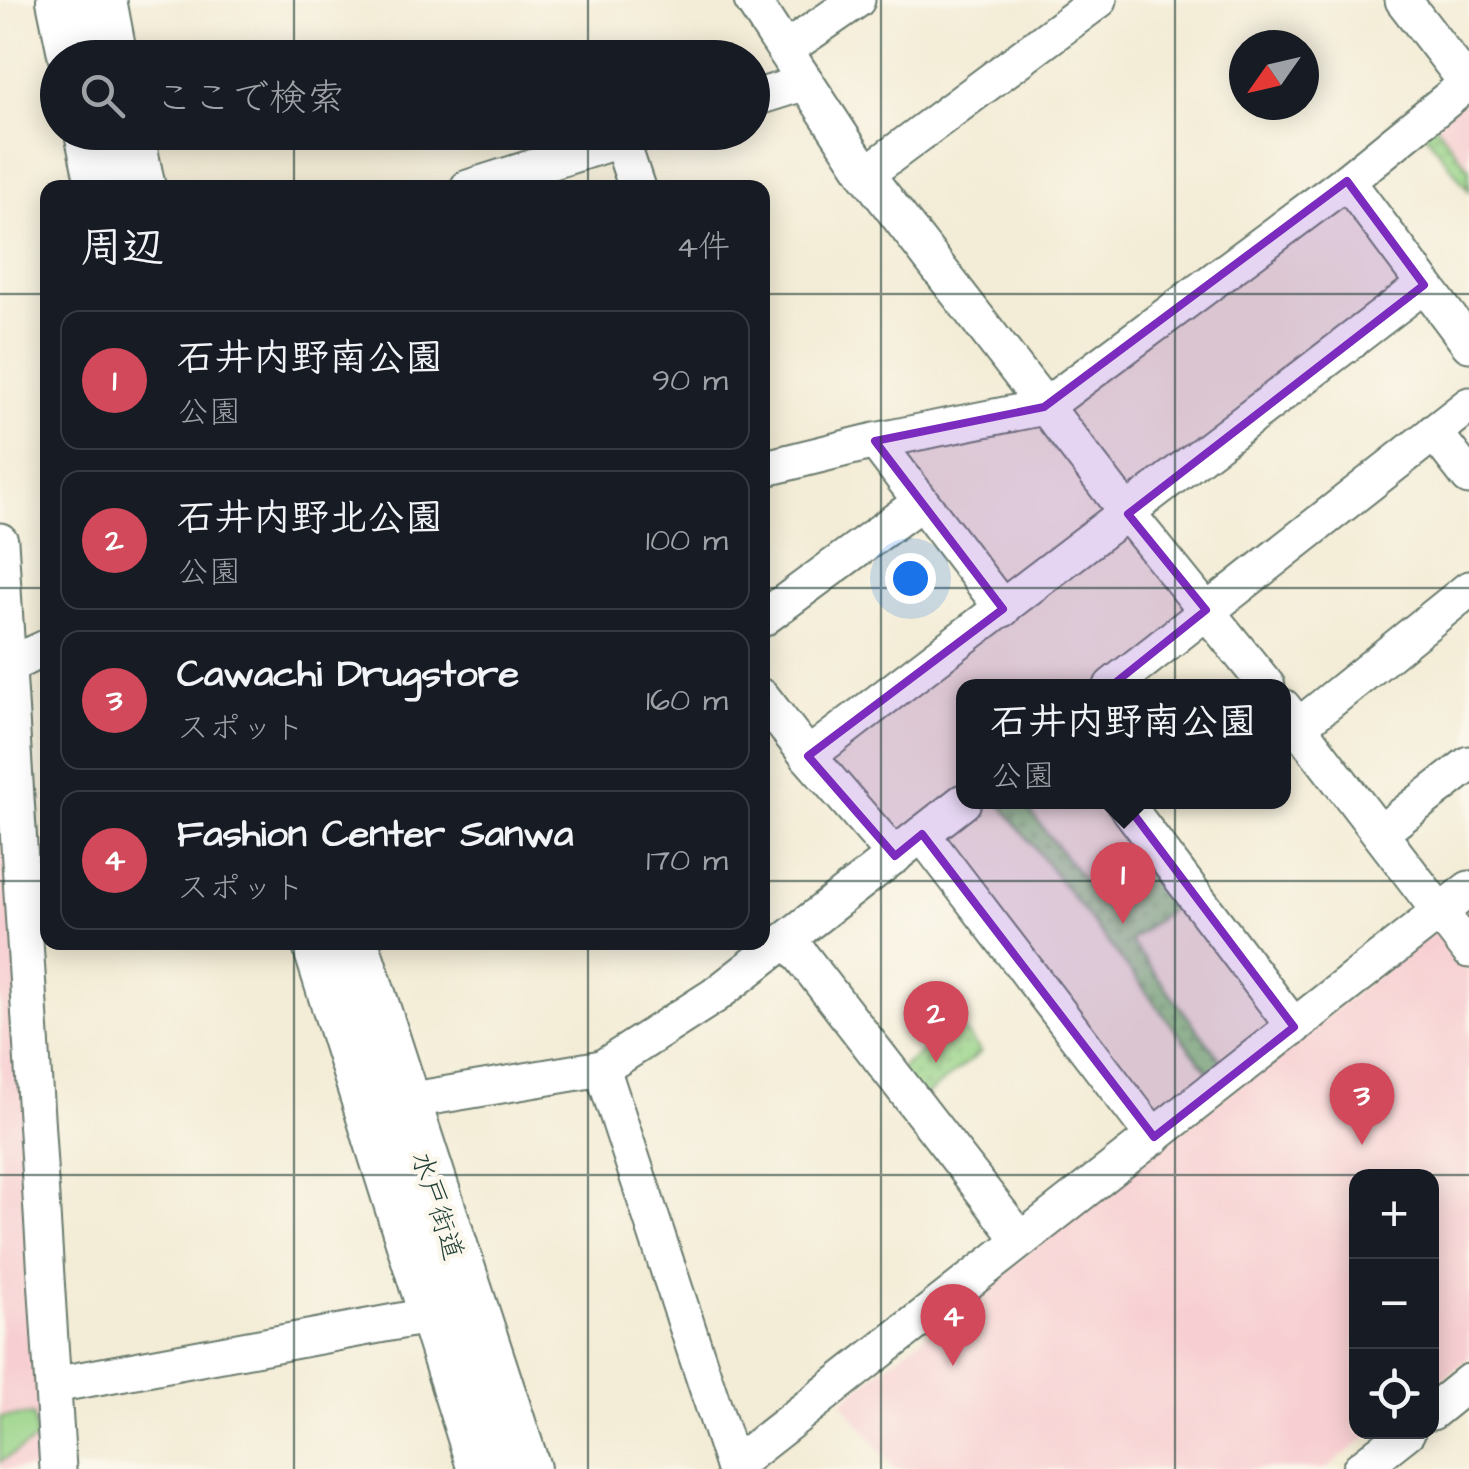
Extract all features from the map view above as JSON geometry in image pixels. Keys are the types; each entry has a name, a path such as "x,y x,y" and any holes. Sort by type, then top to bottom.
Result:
{"highway":[{"path":"62,0 70,40"},
{"path":"101,0 109,40"},
{"path":"94,150 100,180"},
{"path":"132,150 138,180"},
{"name":"水戸街道","path":"319,950 386,1105 450,1308 483,1469"},
{"name":"水戸街道","path":"355,950 386,1105"},
{"name":"水戸街道","path":"450,1308 524,1469"}],"street":[{"path":"752,0 866,174 1128,514 1261,679"},
{"path":"786,50 857,0"},
{"path":"866,174 1099,0"},
{"path":"770,467 1044,406 1347,181 1468,83 1403,0"},
{"path":"770,93 806,82"},
{"path":"493,180 589,150"},
{"path":"634,150 636,180"},
{"path":"1347,181 1469,344"},
{"path":"808,756 1424,285"},
{"path":"1121,679 1469,405"},
{"path":"1434,432 1469,477"},
{"path":"875,441 1003,609"},
{"path":"770,613 921,502"},
{"path":"0,541 4,667 58,1469"},
{"path":"1469,589 1291,717 1469,950"},
{"path":"4,667 40,651"},
{"path":"770,707 808,756 908,845 1154,1136"},
{"path":"1380,833 1469,764"},
{"path":"386,1105 602,1068 714,996 956,807"},
{"path":"1129,809 1294,1028"},
{"path":"602,1068 734,1468 1469,889"},
{"path":"788,938 1020,1240"},
{"path":"54,1385 450,1308"},
{"path":"1439,1406 1469,1382"},
{"path":"1360,1469 1398,1439"}],"highlighted area":[{"path":"1347,181 1424,285 1128,514 1206,610 1065,723 1294,1027 1154,1137 922,834 895,856 808,756 1003,609 875,441 1044,407"}],"shaded area":[{"path":"1469,96 1469,168 1434,123"},
{"path":"0,696 48,1469 0,1469"},
{"path":"1435,930 1469,973 1469,1358 1439,1382 1439,1169 1349,1169 1349,1439 1365,1439 1326,1469 895,1469 842,1401"}],"green space":[{"path":"1434,123 1469,168 1469,191 1423,130"},
{"path":"1004,809 1028,809 1103,906 1156,864 1183,899 1130,941 1223,1063 1209,1073"},
{"path":"958,1023 981,1052 915,1104 892,1075"},
{"path":"33,1415 37,1439 0,1462 0,1417"}],"place":[{"name":"石井内野南公園","path":"1123,924"},
{"name":"石井内野北公園","path":"936,1063"},
{"name":"Cawachi Drugstore","path":"1362,1145"},
{"name":"Fashion Center Sanwa","path":"953,1366"}]}
